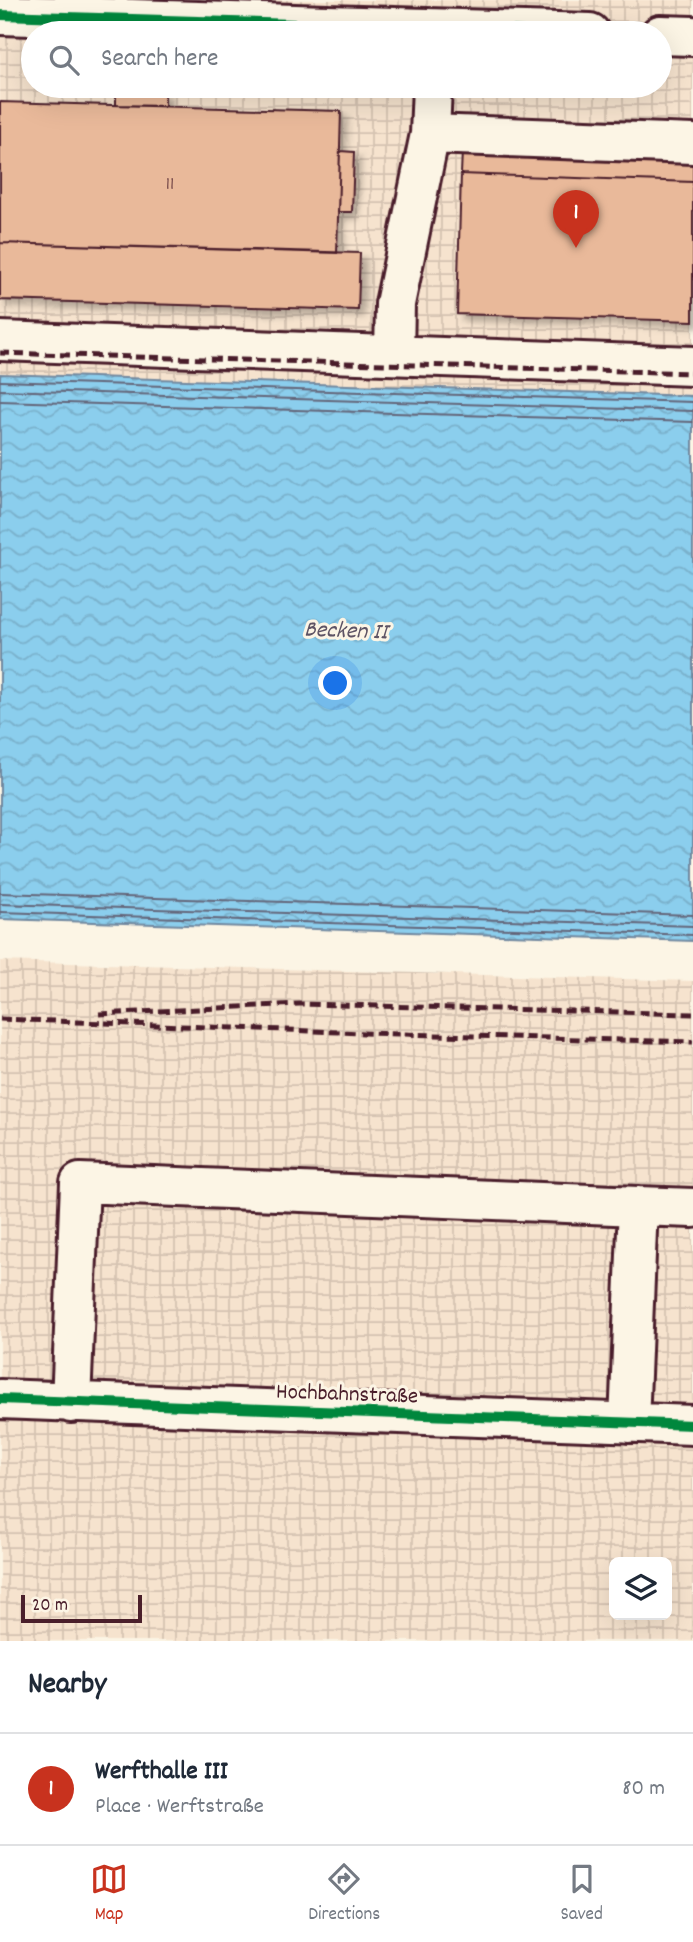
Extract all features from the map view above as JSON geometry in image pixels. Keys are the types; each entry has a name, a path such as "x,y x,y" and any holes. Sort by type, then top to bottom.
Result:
{"street":[{"path":"0,15 162,21"},
{"path":"672,35 693,36"},
{"path":"394,355 396,303 430,134 432,98"},
{"path":"430,134 693,144"},
{"path":"0,341 693,366"},
{"path":"71,1402 80,1183 693,1208"},
{"path":"629,1423 638,1206"},
{"name":"Hochbahnstraße","path":"0,1399 693,1425"}],"shaded area":[{"path":"0,0 693,0 693,396 0,374"},
{"path":"0,961 693,981 693,1641 0,1641"}],"water":[{"name":"Becken II","path":"0,374 693,396 693,941 0,919"}],"building":[{"path":"116,98 165,98 165,106 116,105"},
{"path":"0,102 341,111 337,253 0,243"},
{"path":"340,151 354,152 352,212 338,212"},
{"path":"462,151 693,159 693,182 461,174"},
{"path":"461,174 693,182 693,321 457,314"},
{"path":"0,243 360,253 358,310 0,300"}],"railway":[{"path":"0,353 693,373"},
{"path":"99,1014 300,1004 693,1014"},
{"path":"0,1019 693,1042"}],"cycle path":[{"path":"0,15 197,21"},
{"path":"0,1399 693,1425"}],"place":[{"name":"Werfthalle III","path":"576,248"}]}
